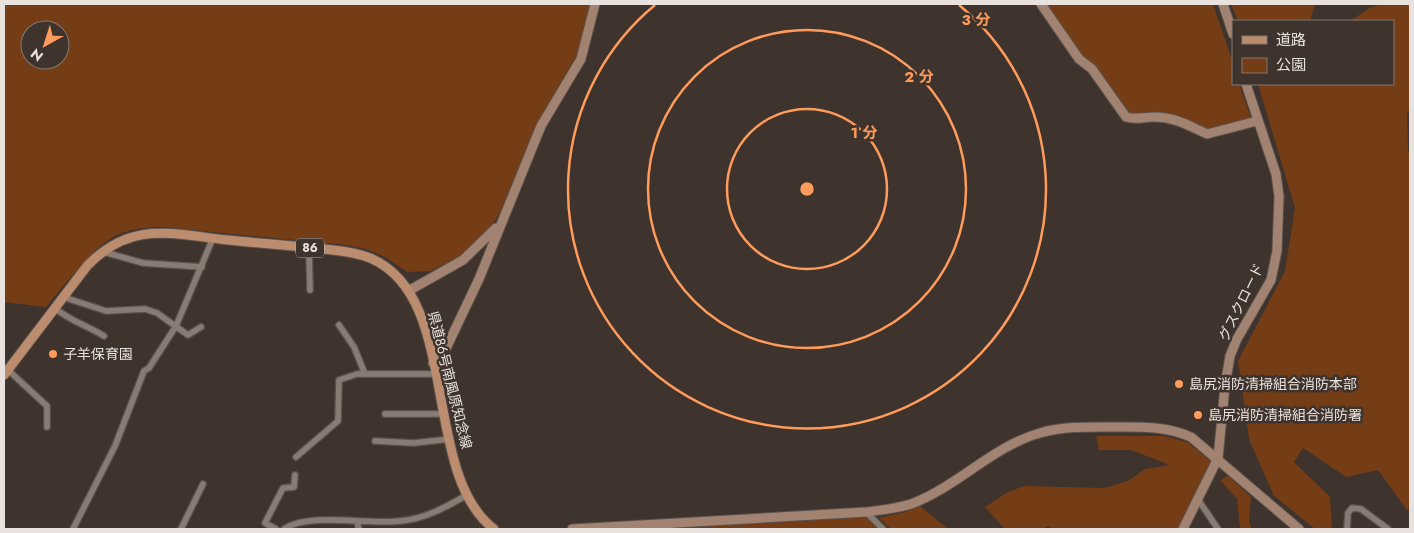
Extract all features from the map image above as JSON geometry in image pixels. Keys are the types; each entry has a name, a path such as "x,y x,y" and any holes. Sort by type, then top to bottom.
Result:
{"main road":[{"name":"県道86号南風原知念線","path":"6,372 63,297 102,251 120,240 147,234 213,238 368,256 397,274 410,290 417,305 436,374 457,468 467,495 479,514 494,529"}],"street":[{"path":"433,363 442,359 478,279 498,226 541,126 581,59 595,4"},
{"path":"1041,4 1079,59 1092,70 1126,117 1177,119 1207,134 1257,120"},
{"path":"1223,4 1232,31"},
{"name":"グスクロード","path":"1183,529 1199,501 1218,458 1230,356 1237,339 1271,280 1277,251 1278,185 1246,85"},
{"path":"410,290 462,260 498,226"},
{"path":"73,529 115,446 144,371 176,326 213,238"},
{"path":"309,248 310,290"},
{"path":"102,251 142,262 202,267"},
{"path":"63,297 106,311 145,310 157,313 188,335 201,327"},
{"path":"55,308 63,315 84,324 104,336"},
{"path":"339,326 354,347 366,374"},
{"path":"6,372 47,406 47,427"},
{"path":"296,457 338,421 339,380 357,374 436,374"},
{"path":"385,414 445,414"},
{"path":"572,529 866,512 912,503 1021,440 1041,433 1103,427 1159,427 1176,430 1191,437 1218,458 1299,529"},
{"path":"376,441 414,443 450,439"},
{"path":"276,529 265,523 283,488 294,487 295,475"},
{"path":"181,529 204,484"},
{"path":"284,529 309,520 399,522 421,518 467,495"},
{"path":"1199,501 1218,529"},
{"path":"1347,529 1348,512 1352,508 1361,509 1388,529"},
{"path":"866,512 883,529"},
{"path":"357,522 358,529"},
{"path":"399,522 403,529"}],"green space":[{"path":"4,4 590,4 582,45 535,129 500,212 489,231 458,257 431,271 407,272 385,257 366,249 347,245 162,227 146,228 121,233 102,244 46,307 4,302"},
{"path":"1045,4 1213,4 1232,60 1232,85 1239,85 1251,119 1208,131 1188,120 1170,115 1129,116 1085,60"},
{"path":"1231,4 1315,4 1310,20 1238,20"},
{"path":"1382,4 1410,4 1410,110 1407,112 1408,150 1410,155 1410,509 1407,510 1378,470 1346,477 1303,448 1294,462 1330,497 1332,529 1315,529 1274,496 1249,439 1238,361 1285,271 1295,208 1258,85 1394,85 1394,20 1352,20 1369,8"},
{"path":"1096,436 1163,436 1187,442 1211,461 1178,529 1052,529 1049,526 1042,529 1005,529 985,507 1008,492 1024,486 1104,488 1128,481 1145,469 1170,465 1131,450 1099,450"},
{"path":"1228,476 1251,497 1249,522 1252,529 1240,529 1237,499 1220,480"},
{"path":"920,506 948,529 891,529 879,518 905,512"},
{"path":"865,516 878,529 634,529 784,522"}],"place":[{"name":"子羊保育園","path":"53,354"},
{"name":"島尻消防清掃組合消防本部","path":"1179,384"},
{"name":"島尻消防清掃組合消防署","path":"1198,415"}]}
